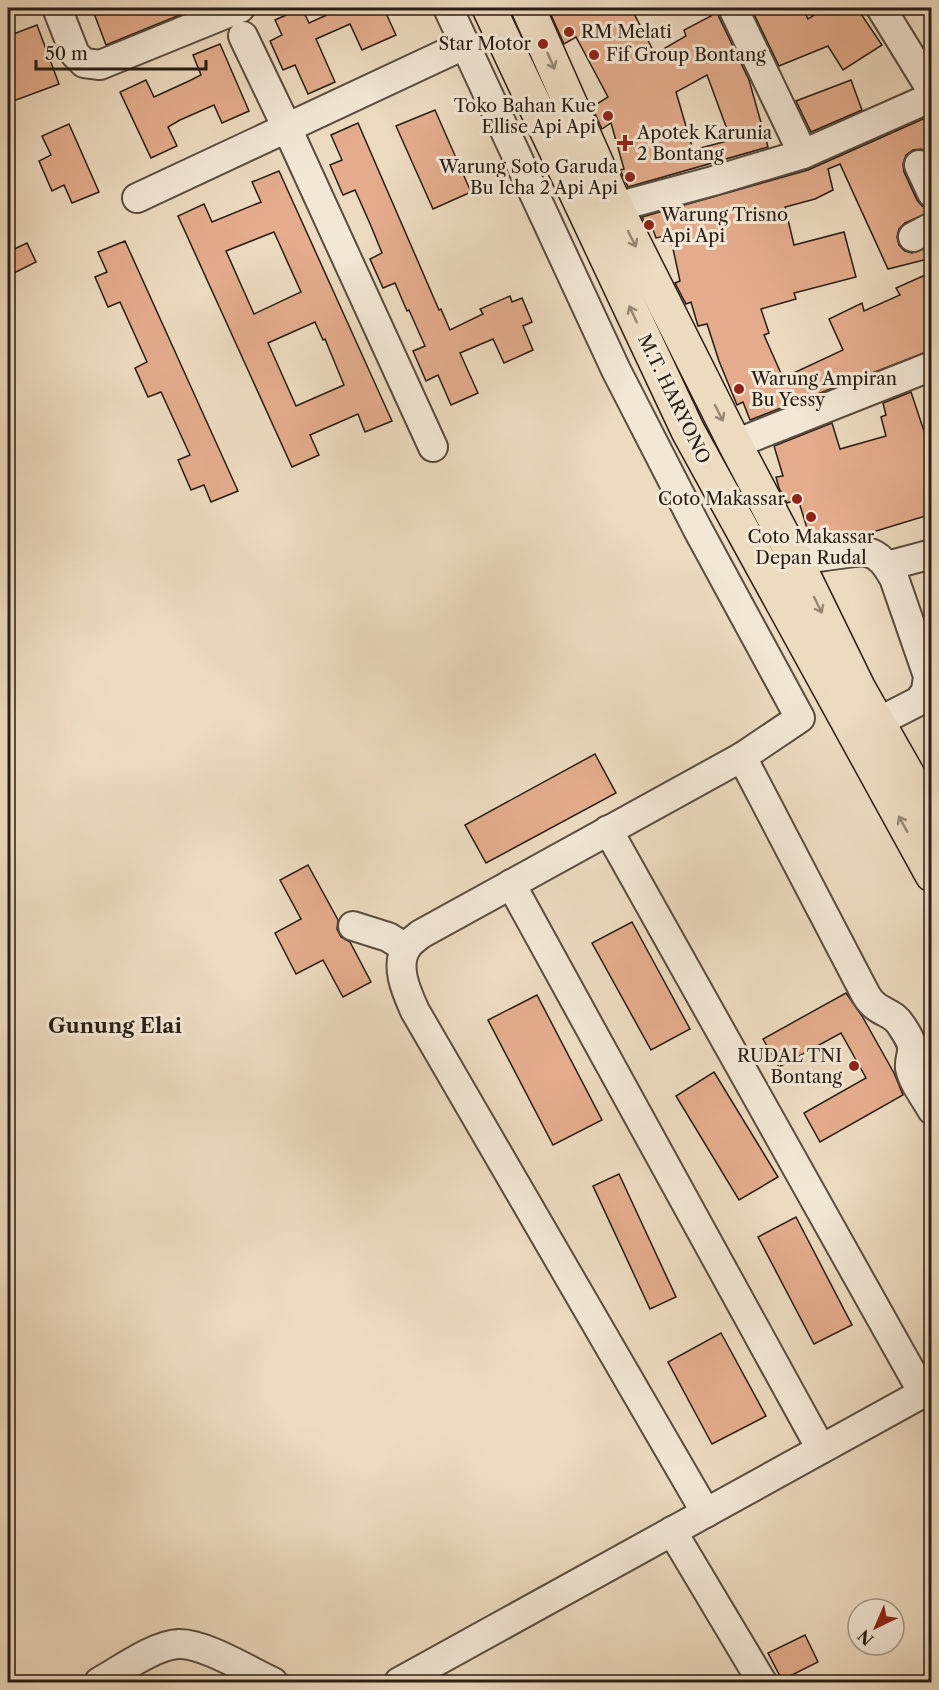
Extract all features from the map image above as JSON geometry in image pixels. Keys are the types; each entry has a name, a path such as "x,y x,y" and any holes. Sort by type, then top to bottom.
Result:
{"main road":[{"name":"M.T. HARYONO","path":"489,8 688,431 847,695 878,722 928,804"},
{"name":"M.T. HARYONO","path":"528,8 616,207 796,560 847,695 932,875"}],"street":[{"path":"57,8 75,54 84,63 100,65 240,8"},
{"path":"448,8 615,370 800,718"},
{"path":"733,8 803,154"},
{"path":"881,8 932,91"},
{"path":"243,36 433,447"},
{"path":"137,198 466,44"},
{"path":"616,207 803,154 932,97"},
{"path":"919,165 932,193"},
{"path":"735,444 932,366"},
{"path":"796,560 867,552 879,558 894,578 928,676 926,691 919,701 878,722"},
{"path":"887,566 932,554"},
{"path":"706,1513 415,1011 404,988 402,968 406,948 421,934 742,757 800,718 847,695"},
{"path":"742,757 866,995 872,1004 900,1022 913,1048 910,1067 932,1110"},
{"path":"399,1683 927,1390 608,831"},
{"path":"511,884 821,1449"},
{"path":"353,927 388,938 406,948"},
{"path":"672,1531 762,1683"},
{"path":"99,1683 147,1655 178,1644 201,1647 273,1683"}],"building":[{"path":"92,8 197,8 106,45"},
{"path":"302,8 309,23 342,8 387,8 384,9 396,35 362,50 350,24 316,39 335,82 308,94 295,65 283,70 270,41 282,35 275,20"},
{"path":"548,8 631,8 655,54 686,36 684,30 711,16 706,8 717,8 718,15 749,80 768,147 628,187 620,170 624,169 611,123 602,129 592,107 608,97 576,37 564,44","holes":["707,75 731,140 693,150 676,92"]},
{"path":"751,8 803,8 808,19 825,8 857,8 882,45 843,70 828,46 779,66"},
{"path":"37,25 59,84 8,103 8,36"},
{"path":"220,44 249,111 222,123 214,105 180,120 168,127 177,146 151,158 120,92 146,80 154,97 189,81 201,75 193,55"},
{"path":"851,80 862,110 811,132 796,101"},
{"path":"435,110 471,192 433,209 396,126"},
{"path":"932,115 932,155 921,149 913,150 906,155 903,164 904,172 917,200 922,206 932,211 905,223 899,229 897,237 899,245 905,251 912,253 932,246 932,258 888,269 840,164 828,169 833,190 815,199 785,207 794,245 844,232 856,277 794,293 796,299 761,309 769,333 764,335 783,378 843,350 829,319 862,303 864,311 900,295 896,288 932,272 932,350 750,420 743,402 737,405 707,324 698,326 691,302 686,304 675,283 680,281 670,235 656,238 652,227 647,228 642,217 808,170"},
{"path":"358,123 439,310 441,309 450,330 483,314 480,309 510,296 512,302 522,298 532,322 523,326 533,350 504,363 493,339 460,353 478,393 451,405 438,375 426,381 413,351 425,346 409,310 407,311 395,283 383,288 370,259 382,253 371,226 355,190 343,195 330,165 342,160 331,135"},
{"path":"69,124 99,192 72,203 64,185 52,191 39,161 51,155 42,136"},
{"path":"279,171 392,421 365,432 358,414 310,435 319,455 292,467 178,216 204,204 212,222 261,202 252,182","holes":["274,232 301,292 254,314 226,251","315,322 323,340 325,339 344,385 296,406 268,343"]},
{"path":"125,241 238,491 211,502 204,485 191,490 178,460 190,455 161,392 148,397 135,368 147,362 120,302 108,307 95,277 107,272 98,252"},
{"path":"27,243 36,262 8,276 8,252"},
{"path":"911,392 932,455 932,514 863,535 811,541 798,499 787,503 779,488 776,477 783,476 774,446 832,423 840,449 886,436 881,417 886,415 883,403"},
{"path":"595,754 616,793 486,863 465,825"},
{"path":"308,865 338,920 337,929 341,937 350,942 371,982 343,997 323,960 296,974 275,933 301,919 280,880"},
{"path":"632,922 690,1029 651,1050 592,943"},
{"path":"846,993 862,1016 894,1073 903,1095 820,1142 804,1113 866,1078 841,1033 779,1067 763,1039"},
{"path":"537,995 602,1120 553,1145 488,1020"},
{"path":"714,1072 778,1177 739,1200 676,1096"},
{"path":"619,1174 676,1297 650,1309 593,1186"},
{"path":"796,1217 852,1325 814,1344 758,1237"},
{"path":"721,1333 766,1416 712,1444 668,1362"},
{"path":"805,1635 818,1662 782,1680 768,1653"}],"place":[{"name":"RM Melati","path":"569,32"},
{"name":"Star Motor","path":"543,44"},
{"name":"Fif Group Bontang","path":"594,55"},
{"name":"Toko Bahan Kue Ellise Api Api","path":"608,116"},
{"name":"Apotek Karunia 2 Bontang","path":"625,143"},
{"name":"Warung Soto Garuda Bu Icha 2 Api Api","path":"630,177"},
{"name":"Warung Trisno Api Api","path":"649,225"},
{"name":"Warung Ampiran Bu Yessy","path":"739,389"},
{"name":"Coto Makassar","path":"797,499"},
{"name":"Coto Makassar Depan Rudal","path":"811,517"},
{"name":"RUDAL TNI Bontang","path":"854,1066"}],"district":[{"name":"Gunung Elai","path":"115,1025"}]}
